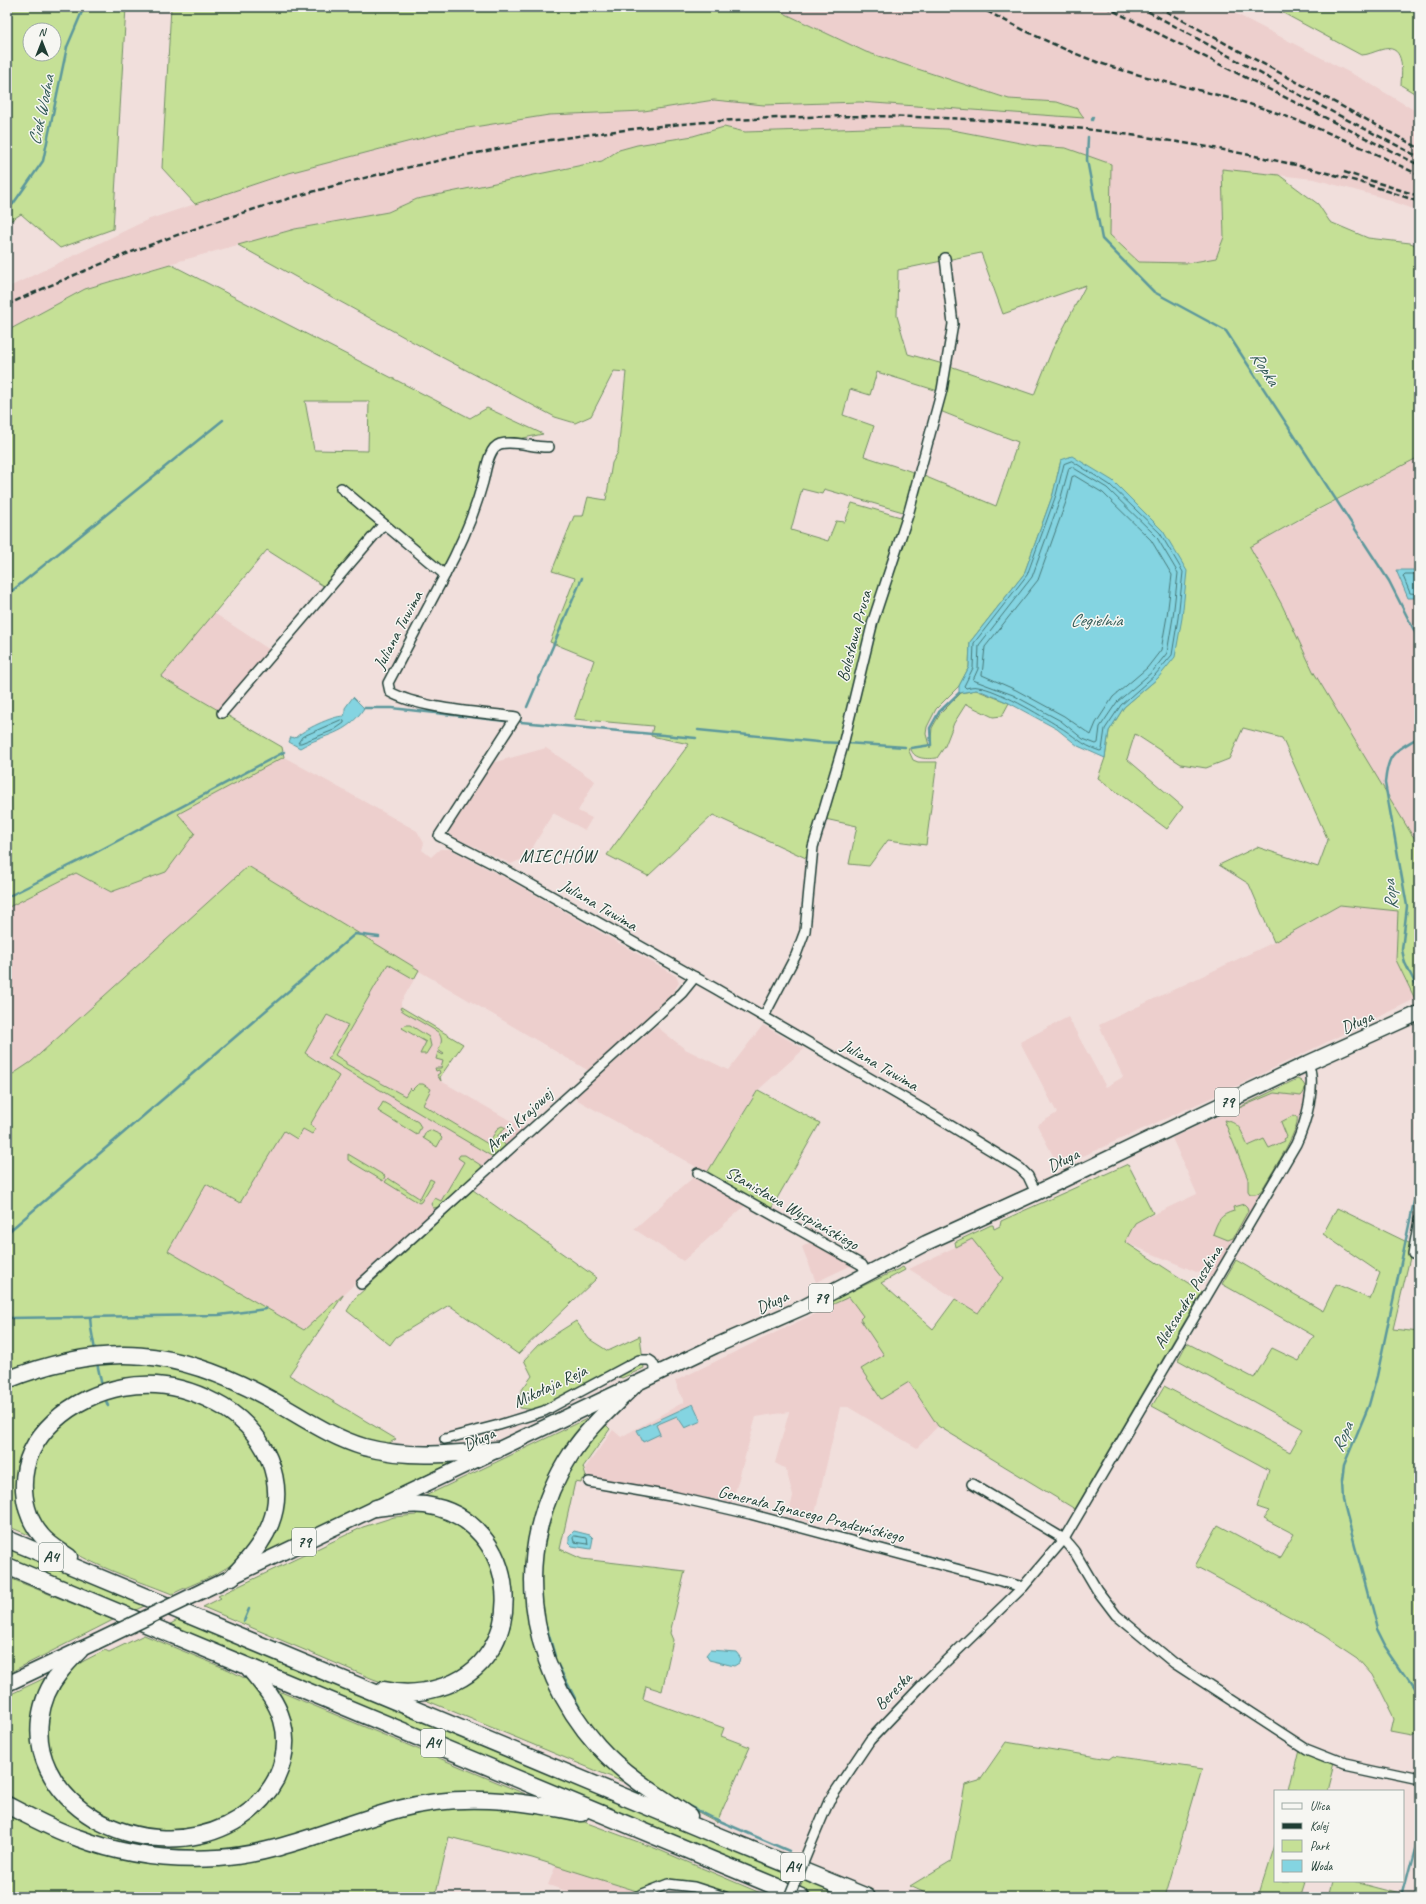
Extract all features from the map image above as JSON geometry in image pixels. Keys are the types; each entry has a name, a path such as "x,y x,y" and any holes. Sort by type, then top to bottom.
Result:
{"highway":[{"path":"7,1380 49,1365 79,1358 110,1355 158,1358 210,1370 237,1381 318,1427 363,1446 390,1453 418,1455 496,1450"},
{"path":"95,1575 49,1543 35,1527 27,1511 24,1494 24,1474 28,1458 34,1444 49,1427 65,1412 82,1401 101,1393 124,1387 156,1385 168,1386 193,1393 228,1410 238,1417 256,1436 272,1466 276,1496 271,1524 259,1546 232,1577"},
{"path":"634,1385 586,1434 571,1453 550,1492 538,1528 532,1584 540,1638 553,1675 568,1705 598,1746 618,1766 718,1836"},
{"path":"352,1682 388,1691 405,1692 427,1691 454,1682 476,1667 492,1649 500,1633 505,1612 505,1590 496,1558 485,1540 468,1524 447,1512 426,1505 376,1508"},
{"name":"A4","path":"7,1539 867,1897"},
{"name":"A4","path":"7,1566 800,1897"},
{"path":"80,1650 53,1682 42,1710 39,1737 45,1763 59,1787 89,1816 121,1831 153,1839 185,1837 204,1833 223,1826 251,1809 267,1793 273,1783 283,1760 285,1733 282,1720 273,1700 247,1666"},
{"path":"7,1805 59,1830 97,1845 139,1855 190,1859 218,1858 263,1851 401,1809 462,1800 523,1802 618,1820"}],"main road":[{"name":"Długa","path":"80,1650 496,1450 796,1310 926,1243 1036,1193 1308,1063 1419,1013"},
{"name":"79","path":"7,1684 80,1650"}],"street":[{"name":"Bolesława Prusa","path":"764,1016 796,954 806,930 813,847 846,732 873,620 908,515 942,390 953,324 945,258"},
{"name":"Juliana Tuwima","path":"549,447 514,443 499,444 491,452 475,512 461,546 388,683 390,692 400,698 446,708 516,717 439,836 507,871 764,1016 1010,1161 1025,1173 1036,1193"},
{"path":"341,488 383,525 445,575"},
{"path":"222,713 383,525"},
{"name":"Armii Krajowej","path":"361,1284 688,988 695,977"},
{"name":"Aleksandra Puszkina","path":"1064,1539 1296,1144 1305,1124 1308,1109 1312,1076 1308,1063"},
{"name":"Stanisława Wyspiańskiego","path":"698,1173 862,1265 867,1274"},
{"path":"1414,1254 1419,1220"},
{"name":"Mikołaja Reja","path":"444,1439 500,1425 544,1411 640,1360 649,1360 652,1362 658,1374"},
{"name":"Generała Ignacego Prądzyńskiego","path":"588,1482 676,1497 750,1514 1023,1587"},
{"path":"972,1484 1064,1539 1074,1551 1107,1605 1130,1629 1174,1663 1306,1749 1344,1764 1419,1780"},
{"name":"Bereska","path":"788,1897 830,1801 870,1740 927,1680 1023,1587 1064,1539"},
{"path":"635,1897 668,1884 694,1887 725,1897"}],"shaded area":[{"path":"771,7 1223,7 1364,80 1419,113 1419,211 1380,197 1314,179 1222,169 1224,237 1216,258 1188,263 1139,262 1110,235 1111,164 1066,148 1036,146 947,129 899,127 745,132 724,127 693,136 619,150 602,161 417,199 388,212 295,229 140,272 85,289 7,331 7,288 147,220 285,174 449,131 549,115 644,111 714,100 764,105 860,102 1084,118 1057,102 1009,99 866,52"},
{"path":"1419,457 1419,843 1412,835 1313,671 1282,605 1250,547"},
{"path":"214,613 270,650 220,711 161,677"},
{"path":"546,748 595,781 578,811 592,818 585,830 553,813 527,857 511,864 450,835 449,821 492,763"},
{"path":"284,757 417,831 424,843 422,850 431,857 440,849 450,849 511,881 676,976 679,983 668,1000 589,1071 419,971 401,1002 401,1007 463,1044 440,1077 441,1081 525,1129 482,1166 305,1330 168,1251 206,1184 240,1203 324,1064 305,1053 326,1015 348,1025 390,954 31,1062 7,1078 7,908 76,873 111,892 166,872 178,814"},
{"path":"1340,905 1398,911 1396,960 1415,999 1239,1085 1059,1167 1037,1125 1057,1113 1020,1042 1068,1017 1106,1087 1123,1077 1099,1025 1274,942"},
{"path":"763,1025 804,1049 758,1090 707,1173 574,1098 656,1026 685,1049 728,1070"},
{"path":"1297,1079 1303,1082 1305,1089 1302,1123 1293,1142 1211,1278 1124,1242 1135,1223 1197,1194 1172,1138"},
{"path":"696,1175 748,1203 683,1261 634,1229"},
{"path":"972,1239 1003,1278 978,1313 909,1269"},
{"path":"812,1241 852,1265 816,1282 802,1247"},
{"path":"851,1296 938,1426 917,1448 848,1407 840,1407 813,1522 788,1517 793,1496 786,1469 775,1463 789,1412 756,1417 731,1507 589,1480 585,1468 613,1430 621,1437 684,1402 675,1381"},
{"path":"556,1865 640,1892 629,1897 585,1897 548,1885"}],"green space":[{"path":"7,7 126,7 113,229 60,248 21,214 7,223"},
{"path":"171,7 771,7 866,52 1009,99 1057,102 1078,109 1084,118 860,102 764,105 714,100 644,111 549,115 449,131 285,174 195,204 162,168"},
{"path":"1272,7 1419,7 1419,96 1401,85 1402,72 1400,58 1398,53 1394,50 1380,50 1361,55"},
{"path":"724,127 745,132 899,127 947,129 1036,146 1066,148 1111,164 1110,235 1139,262 1188,263 1216,258 1224,237 1222,169 1279,175 1318,204 1330,222 1368,238 1410,243 1419,246 1419,457 1309,514 1250,547 1282,605 1313,671 1412,835 1419,843 1419,997 1415,999 1396,960 1398,911 1340,905 1274,942 1249,884 1219,865 1257,847 1318,867 1328,840 1282,738 1243,728 1229,759 1206,768 1181,764 1135,734 1127,759 1183,807 1167,829 1098,778 1105,758 1109,731 1124,707 1158,678 1061,460 1053,494 1024,574 970,642 969,667 959,686 936,709 927,727 926,734 930,749 932,728 940,714 961,693 976,690 1009,703 1002,716 993,717 966,704 954,723 945,746 937,758 918,757 911,749 908,749 913,760 918,762 937,762 926,845 888,840 869,866 849,864 857,826 825,819 808,859 713,815 648,876 607,855 689,744 651,736 653,726 574,719 594,660 550,642 575,578 552,571 574,516 583,516 588,497 606,500 612,463 618,452 626,372 614,371 591,416 575,423 555,417 413,342 238,245 295,229 388,212 417,199 602,161 619,150 637,145 693,136","holes":["981,253 1003,314 1086,285 1052,350 1034,395 950,366 940,411 1018,442 996,506 924,476 885,597 904,518 852,503 845,522 836,521 828,541 791,530 802,489 822,494 824,489 906,512 916,473 864,456 874,426 843,415 850,389 870,395 877,372 938,391 943,364 908,354 897,316 898,270"]},
{"path":"170,264 470,418 487,408 543,434 514,440 497,440 489,451 472,510 444,569 383,520 325,587 267,550 161,677 282,747 284,757 178,814 195,833 166,872 111,892 76,873 7,908 7,331 85,289","holes":["305,401 369,401 368,451 314,450"]},
{"path":"248,866 419,970 414,979 388,964 335,1055 346,1062 346,1064 405,1096 410,1088 412,1090 418,1084 423,1084 431,1089 423,1105 488,1144 498,1128 502,1126 506,1128 497,1136 506,1146 493,1157 328,1059 348,1025 327,1015 305,1053 339,1076 310,1125 316,1129 312,1134 303,1129 297,1139 284,1131 240,1203 206,1184 168,1251 304,1330 344,1294 289,1375 396,1439 383,1447 363,1442 158,1352 7,1375 7,1078 31,1062"},
{"path":"401,1007 463,1044 440,1077 441,1081 437,1075 440,1073 439,1070 436,1071 435,1068 441,1068 443,1061 436,1059 438,1052 443,1055 444,1054 438,1050 441,1041 440,1034 404,1012 400,1009"},
{"path":"405,1025 410,1025 429,1037 431,1046 426,1054 420,1054 426,1042 402,1028"},
{"path":"1297,1079 1300,1080 1305,1086 1301,1096 1274,1093 1232,1111"},
{"path":"758,1090 820,1123 771,1209 707,1173"},
{"path":"383,1102 418,1122 421,1127 417,1135 378,1111"},
{"path":"1294,1115 1297,1117 1297,1123 1283,1154 1261,1191 1256,1194 1250,1194 1248,1191 1248,1179 1224,1120 1230,1121 1238,1126 1248,1146 1264,1139 1269,1148 1285,1141 1284,1139 1287,1137 1281,1122"},
{"path":"430,1130 441,1135 440,1136 442,1138 437,1147 423,1138 426,1132"},
{"path":"348,1154 385,1176 383,1181 348,1160"},
{"path":"460,1155 465,1155 482,1166 481,1169 440,1207 433,1208 431,1204 435,1198 441,1201 464,1162 458,1158"},
{"path":"1128,1164 1153,1213 1135,1223 1125,1242 1202,1292 1075,1509 938,1426 909,1382 881,1399 861,1369 884,1355 860,1319 863,1316 849,1297 816,1312 812,1310 903,1267 905,1270 881,1283 933,1329 955,1299 978,1313 1003,1278 972,1239 956,1247 955,1242 991,1225 993,1225 994,1229 1000,1226 1001,1221"},
{"path":"388,1178 419,1198 419,1200 430,1179 434,1181 419,1203 385,1182"},
{"path":"473,1190 597,1278 518,1354 449,1305 396,1337 390,1345 347,1311 355,1298"},
{"path":"1244,1204 1248,1211 1233,1238 1228,1240 1213,1234 1218,1222 1223,1216 1234,1211 1233,1207"},
{"path":"1337,1208 1413,1245 1393,1329 1419,1332 1419,1732 1412,1736 1391,1732 1394,1719 1371,1673 1357,1657 1324,1635 1195,1566 1218,1525 1280,1558 1294,1534 1263,1518 1269,1511 1257,1507 1269,1470 1152,1406 1164,1386 1290,1452 1303,1429 1178,1360 1187,1343 1254,1378 1272,1348 1299,1361 1314,1336 1222,1284 1236,1260 1323,1311 1336,1284 1370,1299 1380,1273 1323,1234"},
{"path":"576,1321 589,1339 608,1351 640,1336 644,1368 622,1378 607,1373 536,1410 520,1408 521,1391 532,1376 524,1360 538,1345"},
{"path":"138,1360 216,1377 323,1436 462,1458 259,1556 283,1497 243,1413 120,1381 25,1451 34,1537 7,1526 7,1385 58,1367"},
{"path":"172,1392 213,1407 225,1414 244,1432 256,1446 264,1461 268,1474 270,1499 268,1511 259,1535 243,1555 235,1562 209,1578 172,1594 84,1558 53,1538 42,1526 35,1514 32,1501 31,1476 37,1456 53,1432 63,1423 87,1407 110,1396 121,1393"},
{"path":"597,1414 533,1531 544,1667 633,1786 423,1699 458,1688 480,1674 490,1664 498,1652 509,1626 512,1612 512,1598 507,1564 500,1550 490,1542 419,1499"},
{"path":"605,1424 610,1429 583,1467 587,1480 582,1479 581,1483 575,1482 560,1549 582,1559 685,1571 670,1633 673,1640 662,1691 646,1686 643,1699 724,1728 721,1736 750,1747 717,1822 664,1794 603,1744 573,1703 551,1655 538,1584 547,1515 575,1456"},
{"path":"418,1511 437,1514 464,1528 487,1554 498,1587 495,1624 481,1651 462,1670 424,1686 396,1687 373,1679 203,1607 221,1598 218,1596 363,1527 394,1517 416,1515"},
{"path":"7,1546 149,1604 131,1612 7,1561"},
{"path":"7,1577 113,1620 7,1674"},
{"path":"181,1618 791,1871 786,1884 167,1626"},
{"path":"144,1635 229,1670 248,1680 255,1685 278,1723 277,1765 246,1807 203,1829 165,1834 105,1819 59,1780 44,1736 51,1697 66,1677 80,1663 105,1650 109,1652"},
{"path":"51,1675 36,1754 108,1831 218,1832 286,1767 269,1687 542,1801 503,1796 210,1854 117,1846 7,1802 7,1696"},
{"path":"1006,1742 1109,1759 1113,1756 1202,1769 1165,1897 934,1897 910,1886 951,1861 965,1785 979,1781"},
{"path":"1299,1749 1333,1764 1326,1790 1289,1790"},
{"path":"460,1806 515,1807 579,1820 652,1847 770,1897 730,1897 720,1892 669,1880 661,1882 640,1892 532,1858 449,1837 435,1897 7,1897 7,1810 169,1863 391,1817"},
{"path":"1274,1849 1274,1882 1305,1882 1300,1897 1259,1897"},
{"path":"805,1877 853,1897 817,1897 799,1890"},
{"path":"1334,1882 1358,1882 1400,1893 1399,1897 1330,1897"}],"water":[{"name":"Cegielnia","path":"1072,456 1113,481 1163,531 1187,571 1182,618 1175,657 1158,678 1124,707 1109,731 1105,758 1078,746 1057,729 1009,703 976,690 959,693 959,686 969,667 970,642 1024,574 1053,494 1061,460"},
{"path":"1396,570 1419,570 1419,598 1408,598"},
{"path":"353,697 364,708 350,724 335,733 300,748 289,742 291,737 295,738 304,731 318,724 332,718 344,716 345,708"},
{"path":"693,1404 701,1421 685,1428 677,1416 656,1425 660,1434 643,1442 637,1430"},
{"path":"574,1531 590,1535 593,1538 591,1549 572,1546 569,1543 569,1536"},
{"path":"710,1650 736,1652 740,1657 739,1663 734,1666 709,1660 706,1655"}],"waterway":[{"name":"Ciek Wodna","path":"7,209 13,204 43,161 67,47 84,7"},
{"name":"Ropka","path":"1088,137 1087,160 1102,239 1154,292 1226,331 1389,581 1419,640"},
{"path":"7,595 223,420"},
{"path":"527,707 582,578"},
{"path":"911,748 931,745 930,728 939,712 959,693"},
{"path":"364,708 392,708 505,721"},
{"path":"521,722 696,738"},
{"path":"698,730 841,743"},
{"name":"Ropa","path":"1419,737 1398,750 1390,759 1385,783 1407,906 1402,950 1405,963 1419,991"},
{"path":"846,743 905,747"},
{"path":"7,897 93,854 284,752"},
{"path":"7,1233 355,934 379,937"},
{"name":"Ropa","path":"1419,1178 1377,1376 1369,1405 1344,1465 1342,1480 1343,1500 1377,1629 1385,1645 1419,1695"},
{"path":"7,1318 219,1315 266,1309"},
{"path":"90,1317 95,1350"},
{"path":"97,1363 102,1386"},
{"path":"105,1398 108,1406"},
{"path":"706,1499 735,1506"},
{"path":"767,1514 960,1565"},
{"path":"244,1621 249,1609"},
{"path":"546,1625 555,1656"},
{"path":"558,1665 583,1714"},
{"path":"681,1802 713,1818 789,1851"},
{"name":"Ropa","path":"1401,1897 1419,1828"}],"railway":[{"path":"979,7 1052,43 1097,62 1268,110 1334,135 1419,175"},
{"path":"1106,7 1419,165"},
{"path":"1140,7 1296,93 1419,157"},
{"path":"1158,7 1419,148"},
{"path":"7,305 135,251 267,205 401,169 538,142 676,125 815,117 954,118 1093,130 1217,149 1299,166 1339,176 1419,202"},
{"path":"1344,172 1419,196"}],"district":[{"name":"MIECHÓW","path":"558,856"}]}
